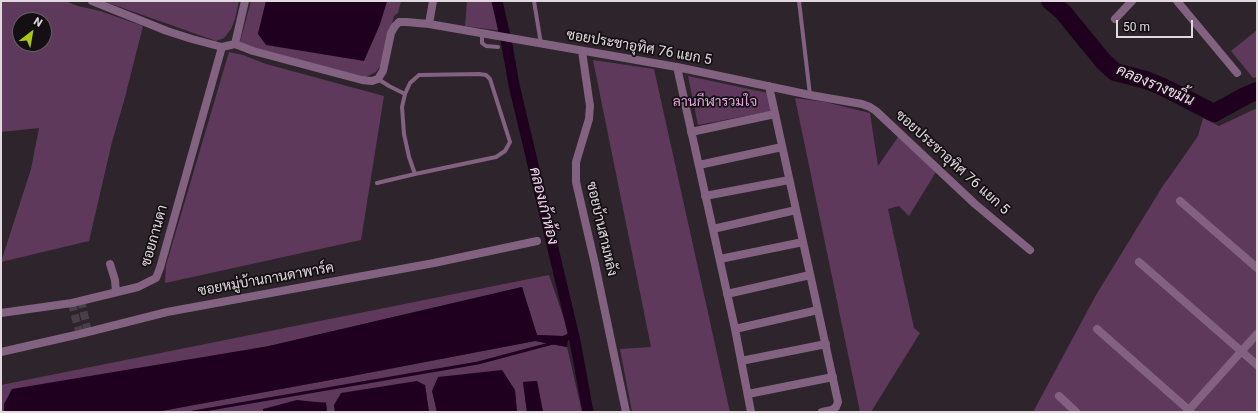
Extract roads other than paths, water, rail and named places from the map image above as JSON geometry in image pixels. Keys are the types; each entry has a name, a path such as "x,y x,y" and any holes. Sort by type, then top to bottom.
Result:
{"street":[{"path":"92,1 167,31 192,39 222,47 235,44 253,51 362,80 372,81 378,79"},
{"path":"235,44 246,1"},
{"path":"429,24 433,1"},
{"path":"1115,19 1132,1"},
{"path":"1177,1 1237,73"},
{"name":"ซอยประชาอุทิศ 76 แยก 5","path":"378,79 383,71 391,33 399,22 429,24 677,67 862,104 876,111 975,204 1030,250"},
{"name":"ซอยกานดา","path":"1,313 72,303 138,286 156,278 222,47"},
{"name":"ซอยบ้านสามหลัง","path":"582,51 590,106 589,119 576,162 576,182 626,412"},
{"path":"677,67 720,259 751,412"},
{"path":"769,86 838,402 836,407 832,410 822,412"},
{"path":"691,132 774,114"},
{"path":"698,165 782,147"},
{"path":"705,196 789,180"},
{"path":"1180,201 1257,268"},
{"path":"713,229 796,210"},
{"name":"ซอยหมู่บ้านกานดาพาร์ค","path":"1,352 167,312 434,263 537,241"},
{"path":"720,259 803,242"},
{"path":"1139,262 1257,365"},
{"path":"110,264 115,280 116,292"},
{"path":"727,294 810,275"},
{"path":"735,329 818,310"},
{"path":"1098,328 1189,411 1257,334"},
{"path":"741,361 826,344"},
{"path":"748,394 833,377"},
{"path":"1059,396 1076,412"}],"lane":[{"path":"534,1 541,44"},
{"path":"799,1 810,94"},
{"path":"482,33 482,43 486,46 498,47"},
{"path":"377,183 496,156 505,151 510,142 490,79 486,75 419,75 410,83 405,94 402,107 404,134 409,158 415,174"},
{"path":"378,79 405,94"}],"waterway":[{"name":"คลองเก้าห้อง","path":"497,1 514,85 575,341 588,412"},
{"name":"คลองรางขมิ้น","path":"1050,1 1063,12 1103,61 1115,72 1146,80 1163,87 1214,113 1257,91"},
{"path":"566,339 574,337"},
{"path":"193,412 478,363 553,343"}],"tunnel":[{"path":"81,300 88,332"},
{"path":"72,303 80,334"}],"park label":[{"name":"ลานกีฬารวมใจ","path":"715,102"}]}
